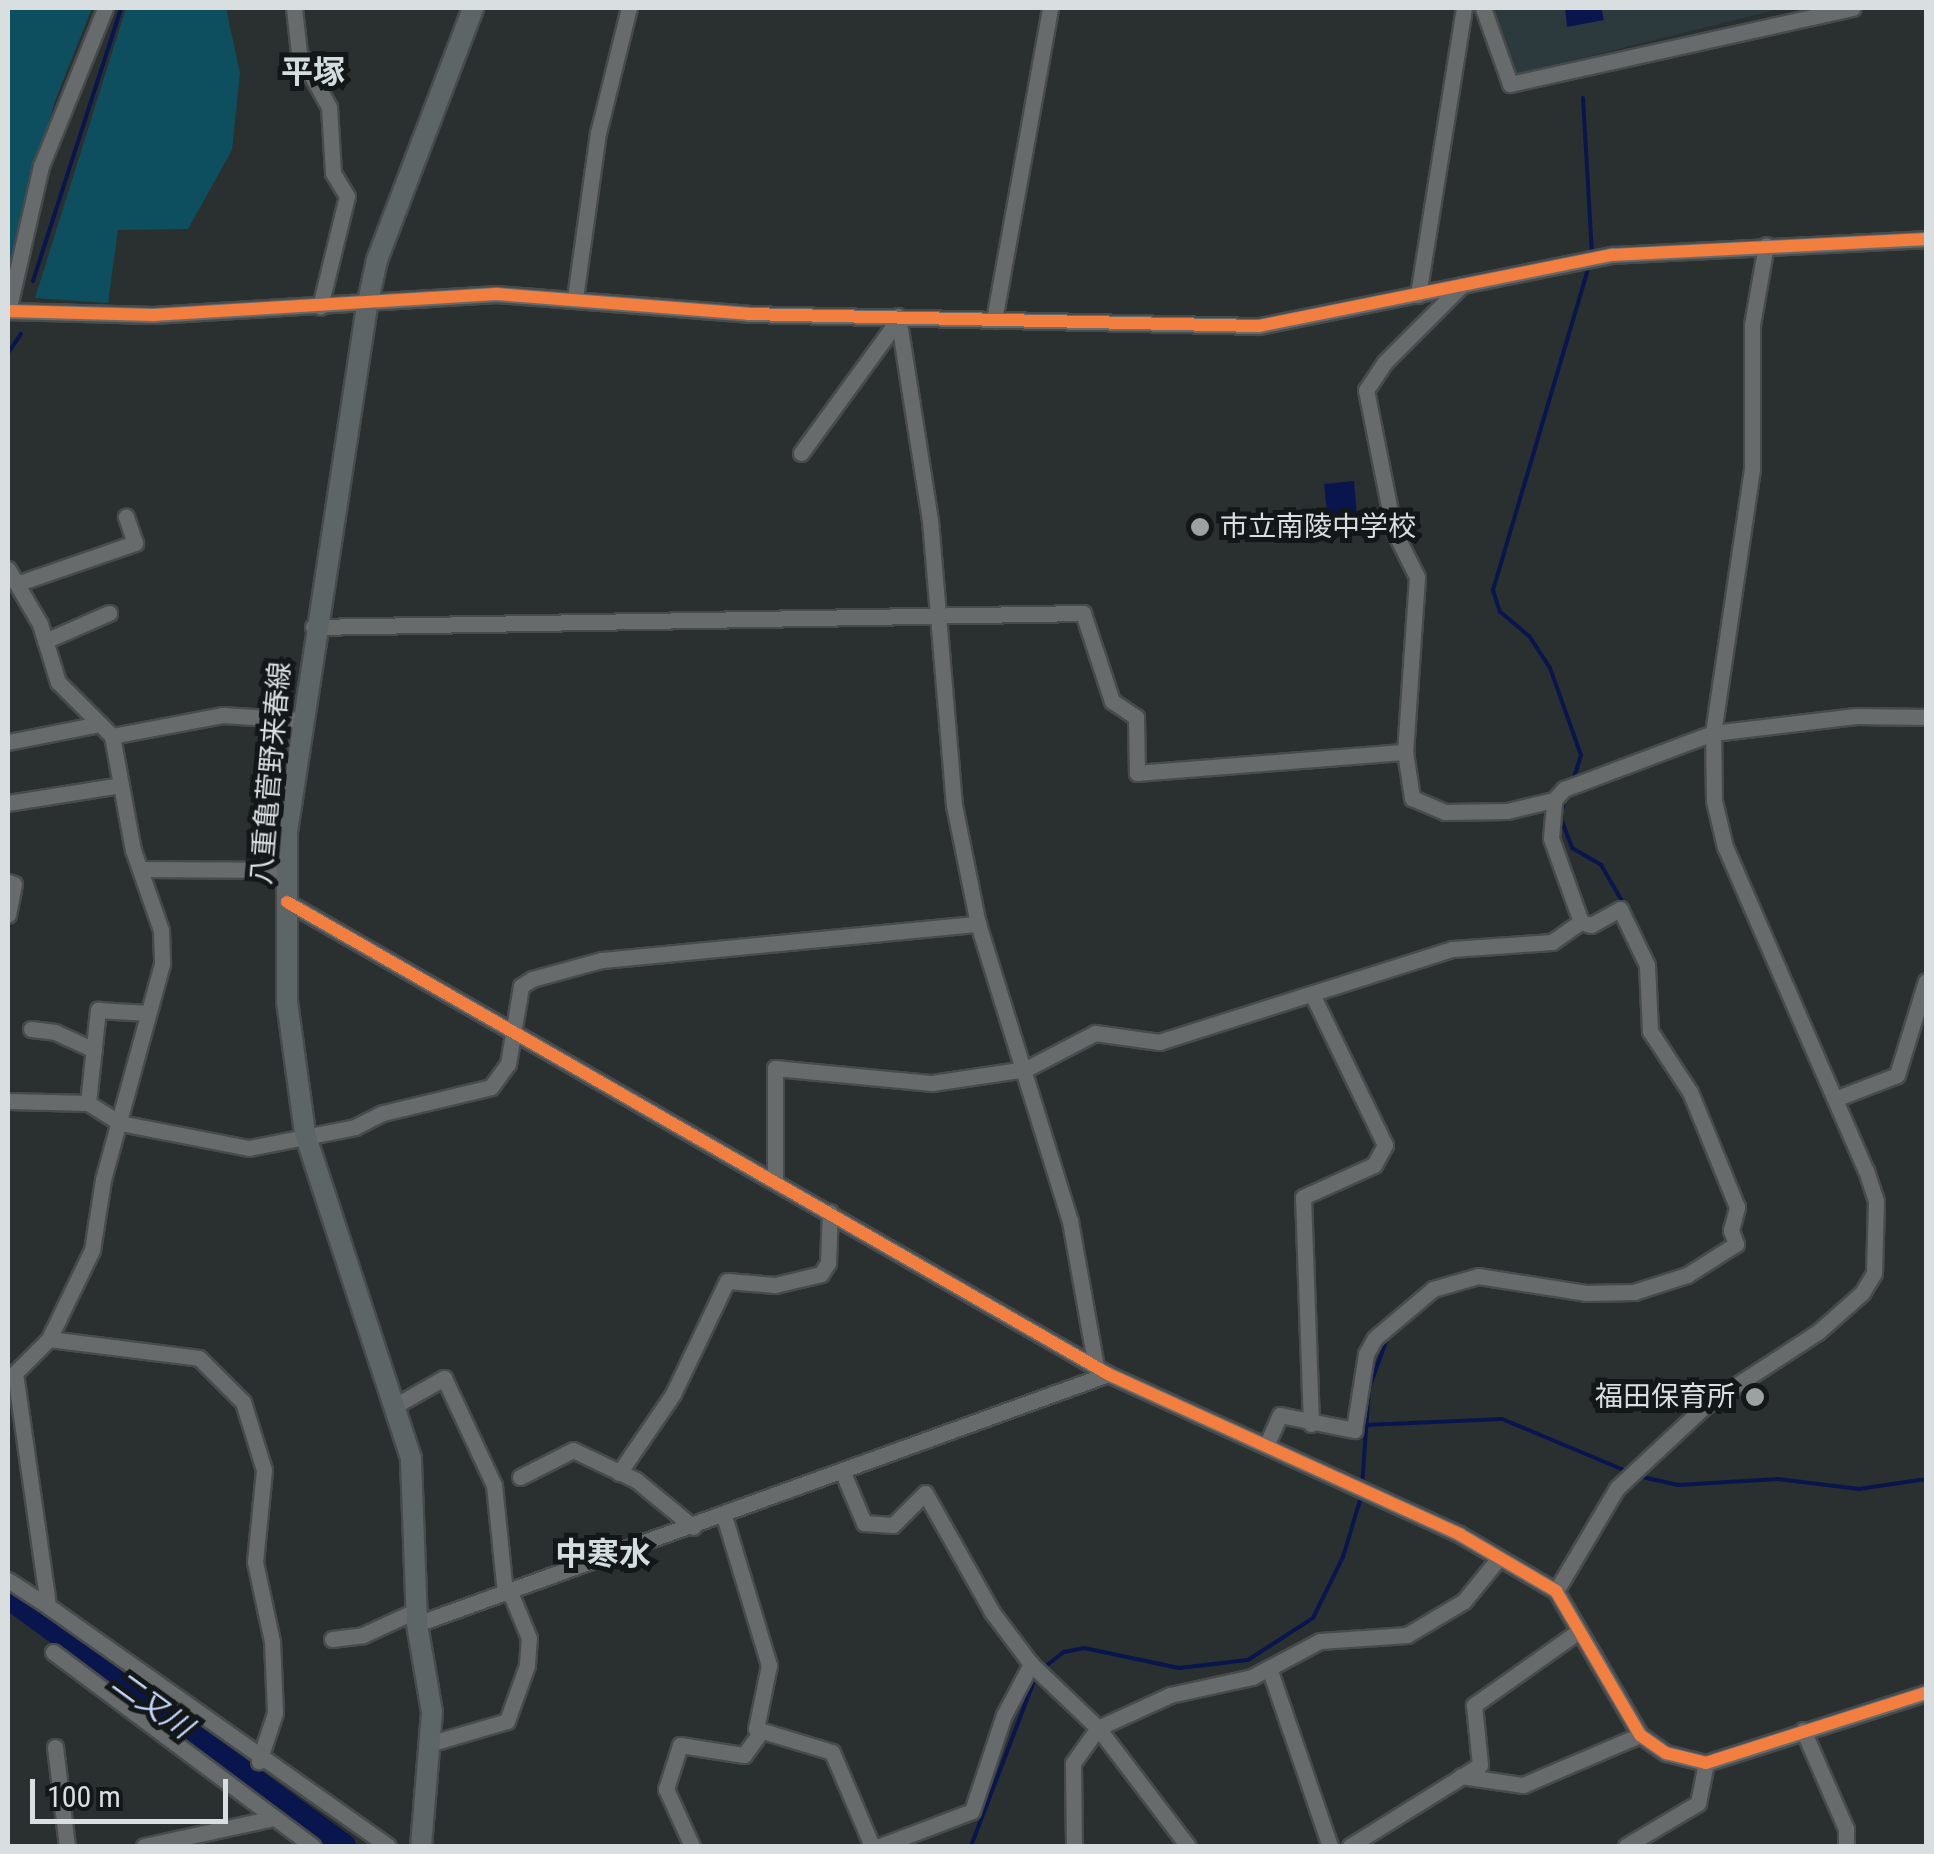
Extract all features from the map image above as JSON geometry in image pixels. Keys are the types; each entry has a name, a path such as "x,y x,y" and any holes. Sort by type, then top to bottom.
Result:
{"main road":[{"name":"八重亀菅野来春線","path":"421,1846 432,1743 417,1617 417,1515 398,1404 305,1133 287,1002 287,870 313,627 367,306 378,260 473,8"}],"street":[{"path":"104,8 41,166 8,311 153,315 367,306 496,294 748,314 1259,326 1600,256 1926,239"},
{"path":"294,8 299,52 329,107 333,173 347,196 320,306"},
{"path":"575,298 598,133 629,8"},
{"path":"994,320 1050,8"},
{"path":"1418,296 1464,8"},
{"path":"1483,8 1510,84 1852,8"},
{"path":"1556,1591 1617,1488 1706,1405 1818,1332 1862,1293 1874,1273 1876,1201 1836,1098 1718,827 1714,733 1752,469 1749,360 1766,245"},
{"path":"1465,282 1385,362 1366,390 1394,530 1417,577 1406,782 1412,798 1427,808 1507,811 1554,800"},
{"path":"801,453 898,318"},
{"path":"898,318 930,520 935,618 954,805 978,924 1026,1068 1070,1221 1102,1370"},
{"path":"19,583 135,543 126,517"},
{"path":"8,569 19,583 45,641 58,682 112,736 140,869 161,930 162,964 92,1250 49,1339 11,1376 48,1606"},
{"path":"45,641 109,613"},
{"path":"313,627 1083,613 1112,701 1136,717 1137,773 1405,752"},
{"path":"112,736 222,715 302,720"},
{"path":"1581,922 1551,838 1554,800 1564,788 1714,733 1856,716 1926,716"},
{"path":"8,742 100,724"},
{"path":"8,803 121,785"},
{"path":"140,869 287,870"},
{"path":"8,882 14,884 8,914"},
{"path":"287,902 1102,1370 1499,1558 1556,1591 1640,1735 1666,1753 1706,1763 1926,1693"},
{"path":"776,1180 775,1068 932,1083 1026,1068 1095,1032 1159,1042 1452,949 1552,942 1581,922 1591,924 1620,908 1647,964 1650,1031 1690,1092 1738,1207 1732,1230 1736,1244 1687,1275 1634,1292 1586,1293 1478,1276 1433,1288 1375,1338 1366,1354 1354,1430 1280,1415 1266,1446"},
{"path":"8,1102 88,1102 120,1123 249,1148 305,1133 355,1127 382,1113 490,1087 508,1064 521,986 602,960 978,924"},
{"path":"1836,1098 1897,1075 1926,981"},
{"path":"1311,1424 1303,1197 1374,1165 1384,1144 1312,994"},
{"path":"88,1102 98,1010 148,1013"},
{"path":"31,1029 56,1032 94,1050"},
{"path":"619,1473 673,1394 727,1281 775,1285 821,1274 828,1264 830,1212"},
{"path":"49,1339 198,1358 243,1402 264,1470 255,1562 272,1641 275,1713 259,1761"},
{"path":"332,1639 363,1635 507,1593 843,1473 1102,1370"},
{"path":"398,1404 444,1378 494,1485 507,1593 529,1638 528,1665 507,1721 432,1743"},
{"path":"520,1477 567,1450 660,1496 694,1527"},
{"path":"843,1473 864,1523 893,1525 926,1493 992,1612 1030,1664 1098,1728 1188,1846"},
{"path":"692,1846 666,1789 680,1745 744,1755 760,1732 758,1704 769,1665 724,1516"},
{"path":"1074,1846 1072,1762 1098,1728 1170,1695 1234,1682 1320,1641 1385,1640 1436,1622 1464,1601 1499,1558"},
{"path":"8,1580 259,1761 388,1846"},
{"path":"1350,1846 1372,1838 1483,1757 1472,1713 1480,1698 1579,1631"},
{"path":"53,1652 312,1846"},
{"path":"880,1846 972,1811 1004,1715 1030,1664"},
{"path":"1269,1668 1330,1846"},
{"path":"1803,1730 1846,1830 1846,1846"},
{"path":"760,1732 832,1752 872,1846"},
{"path":"1461,1776 1523,1785 1640,1735"},
{"path":"55,1748 67,1846"},
{"path":"1626,1846 1698,1804 1706,1763"},
{"path":"144,1846 273,1818"}],"shaded area":[{"path":"8,8 92,8 55,101 8,272"},
{"path":"126,8 226,8 240,73 232,150 188,229 118,230 108,303 35,298"},
{"path":"1488,8 1783,8 1514,75"},
{"path":"1565,8 1601,8 1604,20 1567,27"},
{"path":"1354,481 1358,528 1329,531 1324,484"}],"waterway":[{"path":"33,281 121,8"},
{"path":"1583,98 1592,252"},
{"path":"1574,777 1581,755 1550,668 1529,636 1500,612 1493,590 1589,266"},
{"path":"8,353 21,334"},
{"path":"1565,799 1560,816 1572,848 1601,865 1636,925"},
{"path":"1653,961 1655,996"},
{"path":"1734,1179 1745,1209 1739,1232"},
{"path":"1492,1271 1522,1275"},
{"path":"1449,1279 1467,1272"},
{"path":"1362,1487 1369,1388 1388,1336"},
{"path":"1365,1425 1502,1419 1629,1472"},
{"path":"1638,1476 1678,1485 1778,1479 1859,1489 1926,1479"},
{"path":"1042,1669 1064,1652 1084,1648 1179,1668 1248,1660 1313,1618 1343,1557 1361,1497"},
{"name":"二又川","path":"8,1598 345,1846"},
{"path":"971,1846 1036,1676"}],"cycle path":[{"path":"8,311 153,315 496,294 748,314 1259,326 1612,255 1926,239"},
{"path":"287,902 1108,1374 1459,1534 1556,1591 1640,1735 1666,1753 1706,1763 1926,1693"}],"place":[{"name":"市立南陵中学校","path":"1200,527"},
{"name":"福田保育所","path":"1755,1397"}],"district":[{"name":"平塚","path":"313,72"},
{"name":"中寒水","path":"603,1554"}]}
